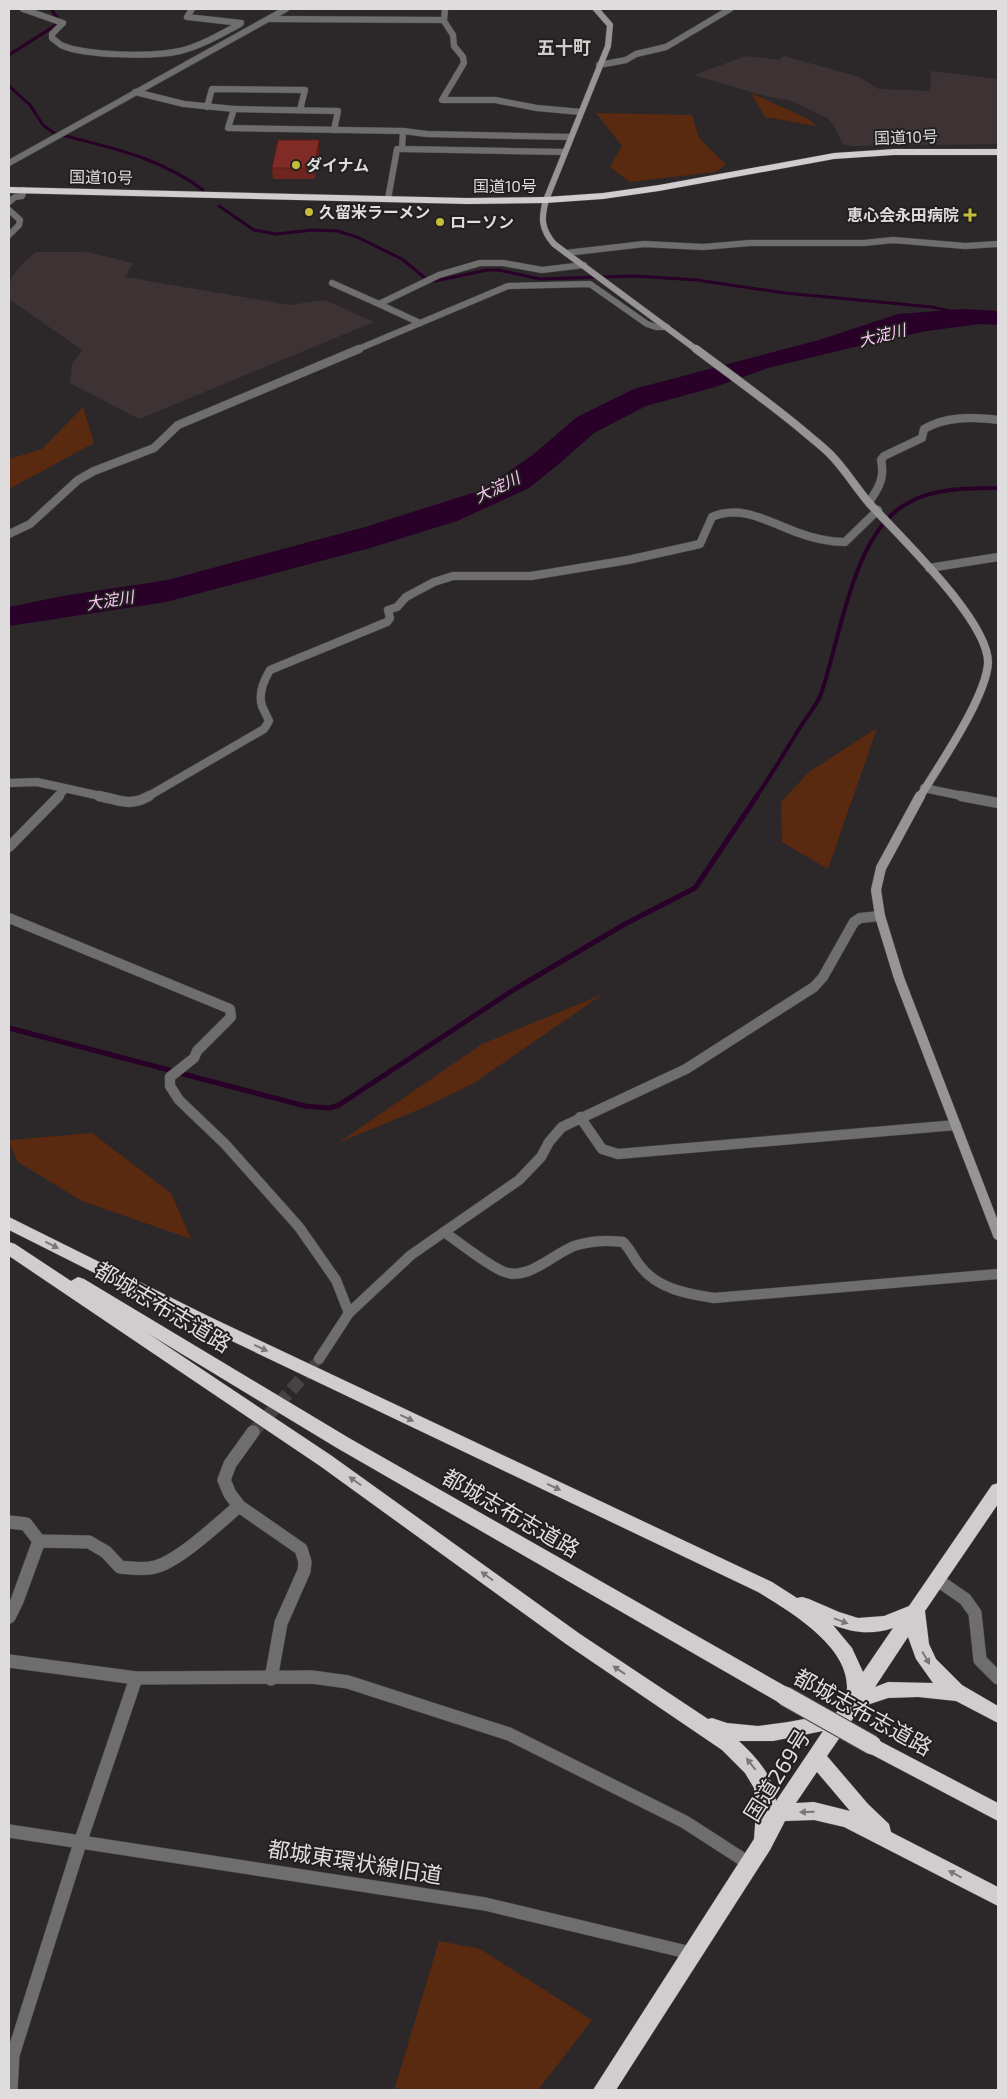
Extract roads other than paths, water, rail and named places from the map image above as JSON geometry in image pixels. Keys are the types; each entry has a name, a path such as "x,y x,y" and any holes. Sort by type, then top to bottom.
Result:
{"highway":[{"name":"国道10号","path":"9,190 388,199 546,200 603,196 659,188 834,156 903,152 998,152"},
{"path":"9,1223 202,1320 843,1623 863,1627 884,1625 916,1611 918,1637 922,1654 936,1674 960,1693 998,1715"},
{"name":"都城志布志道路","path":"9,1240 343,1443 784,1696 998,1813"},
{"path":"9,1248 326,1461 573,1639 730,1744 746,1758 760,1777 766,1795 767,1813 763,1844"},
{"name":"国道269号","path":"604,2090 763,1844 779,1813 998,1490"},
{"path":"765,1587 807,1614 825,1630 840,1648 852,1665 856,1682 855,1700 888,1690 918,1689 960,1693"},
{"path":"692,1718 726,1732 748,1734 798,1729 843,1718"},
{"path":"816,1757 861,1810 896,1842"},
{"path":"779,1813 814,1811 848,1818 998,1897"}],"street":[{"path":"22,9 63,24 52,34 52,38 60,45 74,49 115,53 162,53 190,48 240,24"},
{"path":"192,9 187,17 240,24 266,20 442,20"},
{"path":"9,163 286,9"},
{"path":"445,9 442,20 452,33 454,46 463,57 464,63 442,100 495,100 537,108 581,112"},
{"path":"596,9 610,25 608,46 546,200 541,223 543,230 554,244 744,384 830,454 869,502 962,605 977,627 985,646 988,661 986,677 978,698 924,788 881,868 876,890 880,916 899,978 998,1235"},
{"path":"600,66 626,60 636,54 666,46 730,9"},
{"path":"207,107 212,89 305,90 300,110"},
{"path":"134,92 172,102 207,107 338,110 334,130"},
{"path":"234,109 228,128 403,131 571,137"},
{"path":"402,149 403,131"},
{"path":"388,199 397,149 565,152"},
{"path":"9,202 15,197 22,196 24,190"},
{"path":"9,210 20,220 19,225 9,235"},
{"path":"566,253 644,244 703,247 750,243 864,243 893,240 964,246 998,244"},
{"path":"379,304 439,275 480,264 502,263 542,270 585,266"},
{"path":"9,534 30,524 84,476 154,448 178,424 508,286 516,284 541,286 581,282 596,286 647,324 656,328 667,327"},
{"path":"332,283 420,323"},
{"path":"869,502 877,492 885,473 881,460 884,456 922,438 924,428 932,422 984,418 998,420"},
{"path":"9,783 37,782 129,802 138,802 264,728 269,721 262,706 262,692 265,677 270,670 388,622 390,618 388,610 397,607 406,597 434,582 461,575 495,577 531,576 628,560 700,544 712,517 726,512 752,515 808,537 846,542 880,513"},
{"path":"929,568 998,557"},
{"path":"924,788 998,803"},
{"path":"9,847 65,789"},
{"path":"319,1359 349,1313 411,1256 519,1180 541,1157 548,1142 562,1127 580,1117 686,1070 814,987 823,976 854,922 860,918 880,916"},
{"path":"9,918 230,1008 231,1017 197,1050 194,1058 170,1076 170,1086 179,1100 226,1144 299,1227 336,1280 349,1313"},
{"path":"580,1117 602,1149 618,1154 956,1125"},
{"path":"444,1232 503,1272 515,1273 526,1272 576,1246 610,1240 623,1242 642,1269 651,1278 674,1289 714,1298 998,1274"},
{"path":"253,1432 230,1464 224,1480 230,1494 239,1506 301,1549 305,1562 304,1571 281,1623 271,1679"},
{"path":"39,1541 89,1542 106,1552 120,1566 137,1569 156,1566 185,1551 239,1506"},
{"path":"9,1522 26,1524 39,1541"},
{"path":"9,1617 17,1601 39,1541"},
{"path":"936,1579 965,1599 975,1613 980,1660 998,1678"},
{"path":"9,1661 136,1678 271,1679 312,1677 348,1682 509,1734 685,1822 750,1864"},
{"path":"11,2090 11,2054 136,1678"},
{"name":"都城東環状線旧道","path":"9,1831 485,1904 691,1953"}],"water":[{"name":"大淀川","path":"963,309 998,311 998,325 980,324 927,331 883,340 768,368 715,387 646,406 594,433 529,488 457,521 370,548 166,602 9,626 9,607 63,596 168,580 365,527 482,490 534,454 577,417 634,389 819,340 898,314"}],"waterway":[{"path":"9,55 56,25 59,20 51,9"},
{"path":"9,86 30,105 43,125 54,133 132,154 186,178 203,190"},
{"path":"219,206 254,230 276,234 313,230 337,231 357,237 402,259 425,278 435,281 487,270 499,270 540,279 635,276 697,280 785,293 932,307 950,311"},
{"path":"756,797 821,694 850,590 860,564 873,539 888,519 906,504 927,495 950,490 998,488"},
{"path":"183,1074 305,1106 329,1108 339,1105 515,989 625,924 695,888 757,796"},
{"path":"9,1028 169,1070"}],"tunnel":[{"path":"311,1368 319,1359"},
{"path":"253,1432 312,1367"}],"place":[{"name":"ダイナム","path":"296,165"},
{"name":"久留米ラーメン","path":"309,212"},
{"name":"恵心会永田病院","path":"970,215"},
{"name":"ローソン","path":"440,222"}],"district":[{"name":"五十町","path":"564,48"}]}
